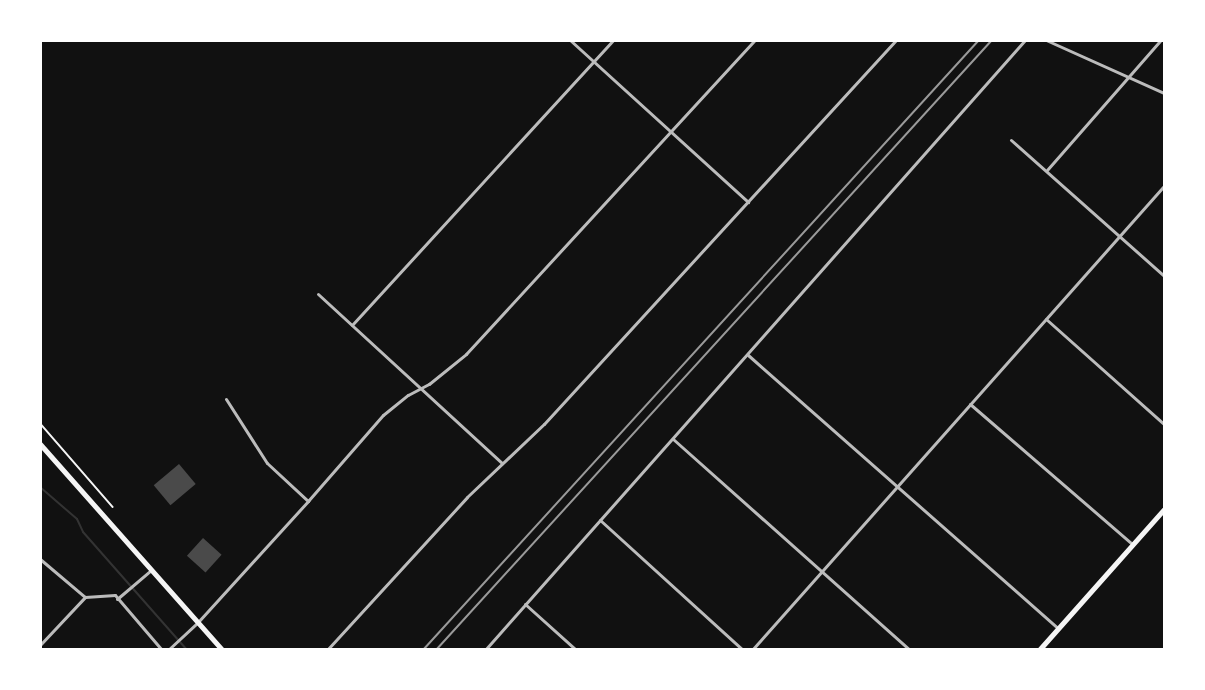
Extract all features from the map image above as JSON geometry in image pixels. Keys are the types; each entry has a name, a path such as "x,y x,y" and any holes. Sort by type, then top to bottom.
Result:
{"main road":[{"path":"40,444 222,650"},
{"path":"1039,650 1164,509"}],"street":[{"path":"570,40 748,202"},
{"path":"352,326 613,40"},
{"path":"168,650 198,622 383,415 466,354 754,40"},
{"path":"329,648 467,497 544,424 896,40"},
{"path":"485,650 1025,40"},
{"path":"1046,40 1164,93"},
{"path":"1046,170 1161,40"},
{"path":"1011,140 1164,276"},
{"path":"752,650 1164,186"},
{"path":"318,294 502,463"},
{"path":"1046,319 1164,424"},
{"path":"748,355 895,487 1058,628"},
{"path":"226,399 267,463 308,501"},
{"path":"970,404 1133,545"},
{"path":"673,439 910,650"},
{"path":"600,520 743,650"},
{"path":"40,559 85,597"},
{"path":"117,599 151,569"},
{"path":"40,645 85,597 101,594 114,595 162,650"},
{"path":"525,604 576,650"}],"path":[{"path":"40,423 113,507"}],"building":[{"path":"179,464 196,484 170,505 154,485"},
{"path":"203,538 222,555 206,573 187,556"}],"waterway":[{"path":"40,487 77,519 83,532 187,650"}],"railway":[{"path":"423,650 979,40"},
{"path":"436,650 992,40"}]}
